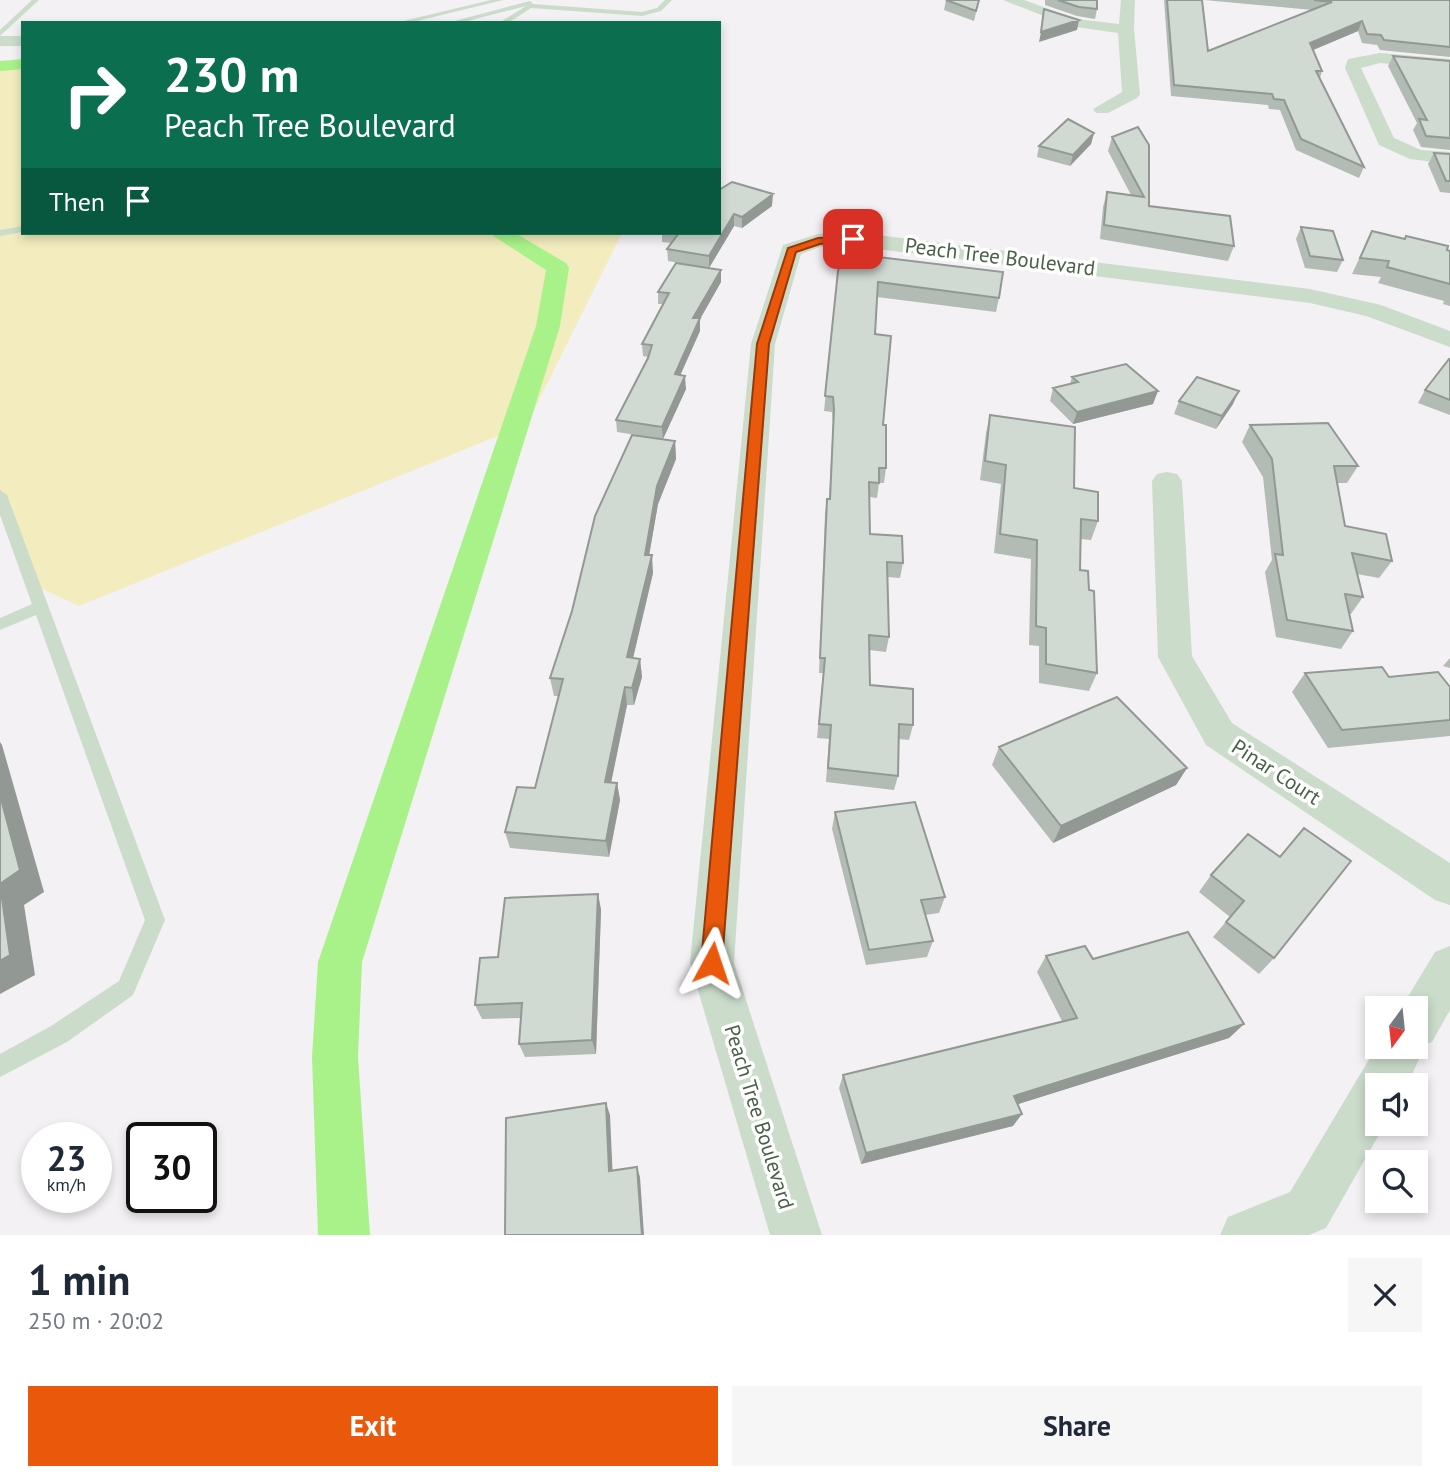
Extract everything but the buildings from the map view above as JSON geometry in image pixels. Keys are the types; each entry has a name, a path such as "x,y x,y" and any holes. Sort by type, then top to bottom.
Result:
{"street":[{"path":"1010,0 1074,23 1126,29"},
{"path":"1102,109 1131,94 1126,29 1128,0"},
{"path":"0,41 21,40"},
{"path":"1450,64 1368,58 1354,62 1353,68 1386,141 1417,155 1450,158"},
{"name":"Peach Tree Boulevard","path":"796,1235 712,963 763,344 792,250 818,241 853,239 1311,296 1373,310 1450,340"},
{"name":"Pinar Court","path":"1167,481 1175,657 1219,734 1450,886"},
{"path":"1428,1005 1450,967"},
{"path":"1246,1235 1308,1210 1365,1113"}],"lane":[{"path":"0,34 37,0"},
{"path":"407,21 500,0"},
{"path":"458,21 529,3 632,13 659,10 669,0"},
{"path":"505,21 529,3"},
{"path":"630,21 632,13"},
{"path":"0,233 21,229"},
{"path":"0,495 155,920 126,988 59,1034 0,1066"},
{"path":"0,624 41,607"}],"shaded area":[{"path":"0,68 21,68 21,235 621,235 527,424 79,606 40,588 0,509"}],"waterway":[{"path":"0,66 21,64"},
{"path":"344,1235 335,1057 340,962 548,326 558,268 503,235"}],"route":[{"path":"712,963 763,344 792,250 818,241 853,239"}]}
